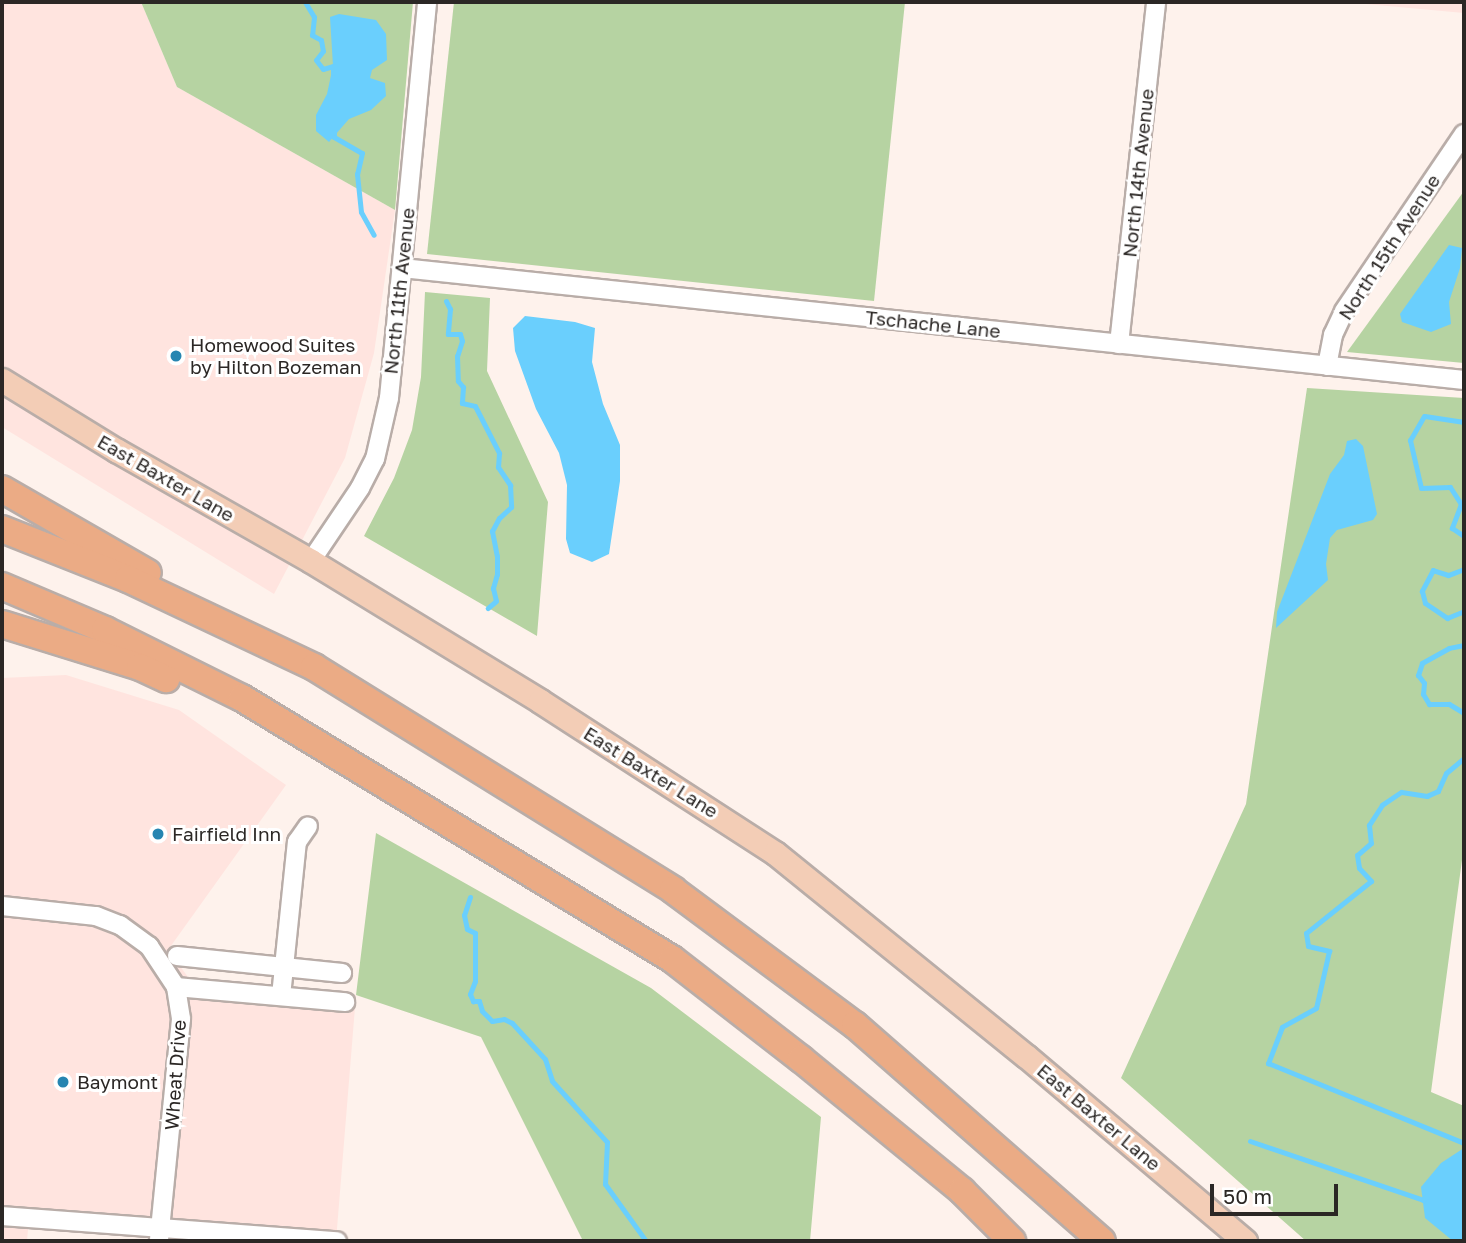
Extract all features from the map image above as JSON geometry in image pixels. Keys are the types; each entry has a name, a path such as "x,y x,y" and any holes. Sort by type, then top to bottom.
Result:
{"highway":[{"path":"2,489 314,667 673,890 855,1025 1102,1241"},
{"path":"2,529 128,579 314,667"},
{"path":"2,586 105,630 242,698 672,959 801,1059 962,1191 1012,1241"},
{"path":"2,624 140,667 375,779"}],"main road":[{"name":"East Baxter Lane","path":"2,380 116,450 312,561 540,701 775,853 1016,1048 1245,1241"}],"street":[{"name":"North 11th Avenue","path":"312,561 360,488 375,459 389,398 427,2"},
{"name":"North 14th Avenue","path":"1119,344 1156,2"},
{"name":"North 15th Avenue","path":"1327,366 1333,335 1345,311 1464,134"},
{"name":"Tschache Lane","path":"402,268 1464,380"},
{"path":"281,996 297,842 308,826"},
{"name":"Wheat Drive","path":"2,906 96,916 120,925 149,946 176,987 181,1019 160,1235"},
{"path":"177,956 342,973"},
{"path":"176,987 345,1002"},
{"path":"2,1216 160,1235 337,1241"}],"shaded area":[{"path":"2,2 141,2 177,87 395,210 374,353 345,458 274,594 2,427"},
{"path":"1344,2 1464,2 1464,13"},
{"path":"66,675 179,710 286,785 168,950 188,977 356,995 336,1241 29,1218 27,1241 2,1241 2,678"}],"green space":[{"path":"141,2 413,2 395,210 177,87"},
{"path":"454,2 905,2 874,301 427,254"},
{"path":"1464,191 1464,363 1347,352"},
{"path":"425,292 490,298 487,371 548,502 537,636 364,536 394,478 412,430 421,377"},
{"path":"1307,388 1464,398 1464,845 1431,1092 1464,1106 1464,1241 1306,1241 1121,1078 1246,804"},
{"path":"376,833 651,988 821,1117 810,1241 583,1241 481,1037 356,995"}],"water":[{"path":"339,14 376,20 386,34 387,60 372,70 370,78 385,83 386,96 371,110 349,119 329,142 316,131 316,115 327,94 333,66 330,17"},
{"path":"1449,245 1462,248 1460,268 1449,302 1451,324 1431,332 1402,322 1400,314"},
{"path":"525,316 575,322 595,328 592,362 603,404 620,445 620,481 609,554 592,562 570,553 566,539 567,485 559,453 536,409 515,351 513,328"},
{"path":"1356,439 1363,446 1377,514 1373,520 1337,530 1330,538 1326,564 1328,580 1276,628 1277,612 1330,474 1344,455 1347,441"},
{"path":"1464,1148 1464,1241 1453,1241 1425,1218 1421,1187 1441,1163"}],"waterway":[{"path":"305,2 314,17 312,35 321,40 323,51 316,60 323,69 333,66 333,73"},
{"path":"334,132 334,137 362,153 357,174 361,212 374,235"},
{"path":"446,301 450,309 448,334 460,334 462,341 457,356 458,381 463,387 462,403 475,406 499,453 498,467 510,485 511,507 499,518 492,531 497,556 497,574 493,588 496,601 488,608"},
{"path":"1464,422 1424,416 1410,440 1421,488 1450,487 1461,504 1452,528 1464,536"},
{"path":"1464,569 1448,575 1433,570 1422,591 1425,603 1447,618 1464,611"},
{"path":"1464,645 1449,648 1422,663 1418,675 1424,683 1423,694 1429,704 1449,704 1464,713"},
{"path":"1464,758 1446,773 1438,791 1427,796 1401,792 1382,805 1369,825 1371,843 1357,855 1359,868 1371,881 1306,933 1308,946 1329,951 1316,1008 1282,1027 1268,1063 1464,1143"},
{"path":"470,897 464,915 467,929 475,933 475,981 470,994 473,1001 479,1001 482,1011 492,1021 504,1019 512,1023 545,1059 552,1081 607,1142 605,1184 646,1241"},
{"path":"1250,1141 1423,1200 1427,1196"}],"place":[{"name":"Homewood Suites by Hilton Bozeman","path":"176,356"},
{"name":"Fairfield Inn","path":"158,834"},
{"name":"Baymont","path":"63,1082"}]}
